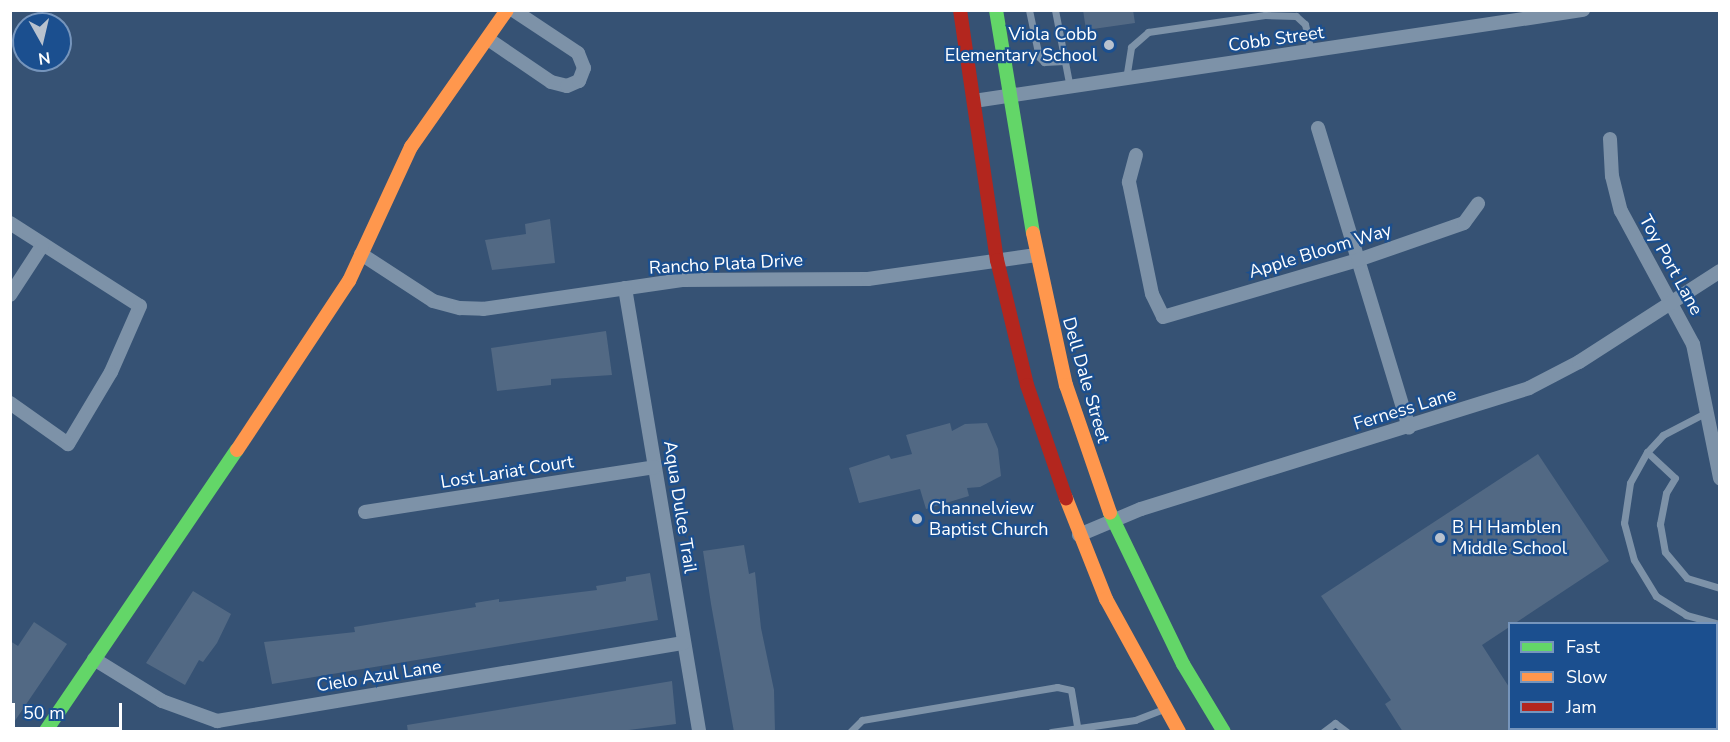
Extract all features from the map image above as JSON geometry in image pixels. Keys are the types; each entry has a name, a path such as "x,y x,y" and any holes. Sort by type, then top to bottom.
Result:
{"main road":[{"path":"45,732 322,325 361,254 411,147 507,10"},
{"path":"960,10 998,260 1027,385 1079,535 1107,600 1179,732"},
{"name":"Dell Dale Street","path":"996,10 1036,255 1066,385 1113,521 1183,664 1224,732"}],"street":[{"path":"488,39 550,82 567,86 579,81 584,68 578,53 513,10"},
{"name":"Cobb Street","path":"974,101 1583,10"},
{"path":"1318,128 1409,427"},
{"name":"Toy Port Lane","path":"1610,139 1612,176 1621,212 1693,344 1719,478"},
{"name":"Apple Bloom Way","path":"1136,155 1129,182 1152,294 1163,317 1358,260 1464,223 1478,204"},
{"path":"10,224 140,306 111,372 68,444 10,403"},
{"path":"10,295 42,246"},
{"name":"Rancho Plata Drive","path":"361,254 413,291 460,308 483,309 681,280 757,277 868,279 1036,255"},
{"name":"Ferness Lane","path":"1079,535 1113,521 1503,398 1555,376 1719,271"},
{"name":"Aqua Dulce Trail","path":"625,288 699,732"},
{"name":"Lost Lariat Court","path":"365,512 655,467"},
{"name":"Cielo Azul Lane","path":"94,658 162,701 217,721 684,643"}],"lane":[{"path":"1029,10 1039,57 1044,62 1064,60"},
{"path":"1055,10 1070,88"},
{"path":"1126,79 1131,47 1148,33 1265,15 1296,16 1305,24 1311,52"},
{"path":"1707,412 1663,435 1647,452 1624,503 1624,523 1634,560 1646,583 1669,606 1686,615 1712,622"},
{"path":"1647,452 1675,478 1666,493 1660,524 1665,552 1687,578 1719,588"},
{"path":"850,732 862,720 1058,687 1071,690 1078,729"},
{"path":"1051,732 1135,720 1165,708"},
{"path":"1323,732 1335,723 1347,732"}],"building":[{"path":"1083,10 1133,10 1135,23 1086,30"},
{"path":"550,219 555,263 492,270 485,240 526,234 525,224"},
{"path":"606,331 612,375 551,379 551,385 497,391 491,348"},
{"path":"950,423 952,431 965,424 987,423 998,449 1001,476 980,487 967,488 969,496 926,509 920,489 859,503 849,468 889,455 891,459 912,454 906,435"},
{"path":"1538,454 1609,561 1517,622 1508,622 1508,628 1482,645 1508,685 1509,732 1403,732 1385,704 1391,700 1321,596"},
{"path":"744,545 749,574 755,572 761,628 774,690 775,732 734,732 711,604 703,551"},
{"path":"650,573 658,620 272,684 264,642 355,632 354,627 476,607 475,603 499,599 499,602 597,590 596,586 626,581 626,577"},
{"path":"193,591 231,614 217,643 203,662 199,660 185,685 146,663"},
{"path":"34,622 67,644 10,728 10,641 18,646"},
{"path":"672,681 676,724 613,732 408,732 407,725"}],"traffic: fast":[{"path":"996,10 1033,233"},
{"path":"45,732 237,450"},
{"path":"1110,513 1183,664 1224,732"}],"traffic: slow":[{"path":"237,450 349,281 411,147 507,10"},
{"path":"1033,233 1066,385 1110,513"},
{"path":"1066,498 1106,599 1179,732"}],"traffic: jam":[{"path":"960,10 997,260 1027,385 1066,498"}],"place":[{"name":"Viola Cobb Elementary School","path":"1109,45"},
{"name":"Channelview Baptist Church","path":"917,519"},
{"name":"B H Hamblen Middle School","path":"1440,538"}]}
